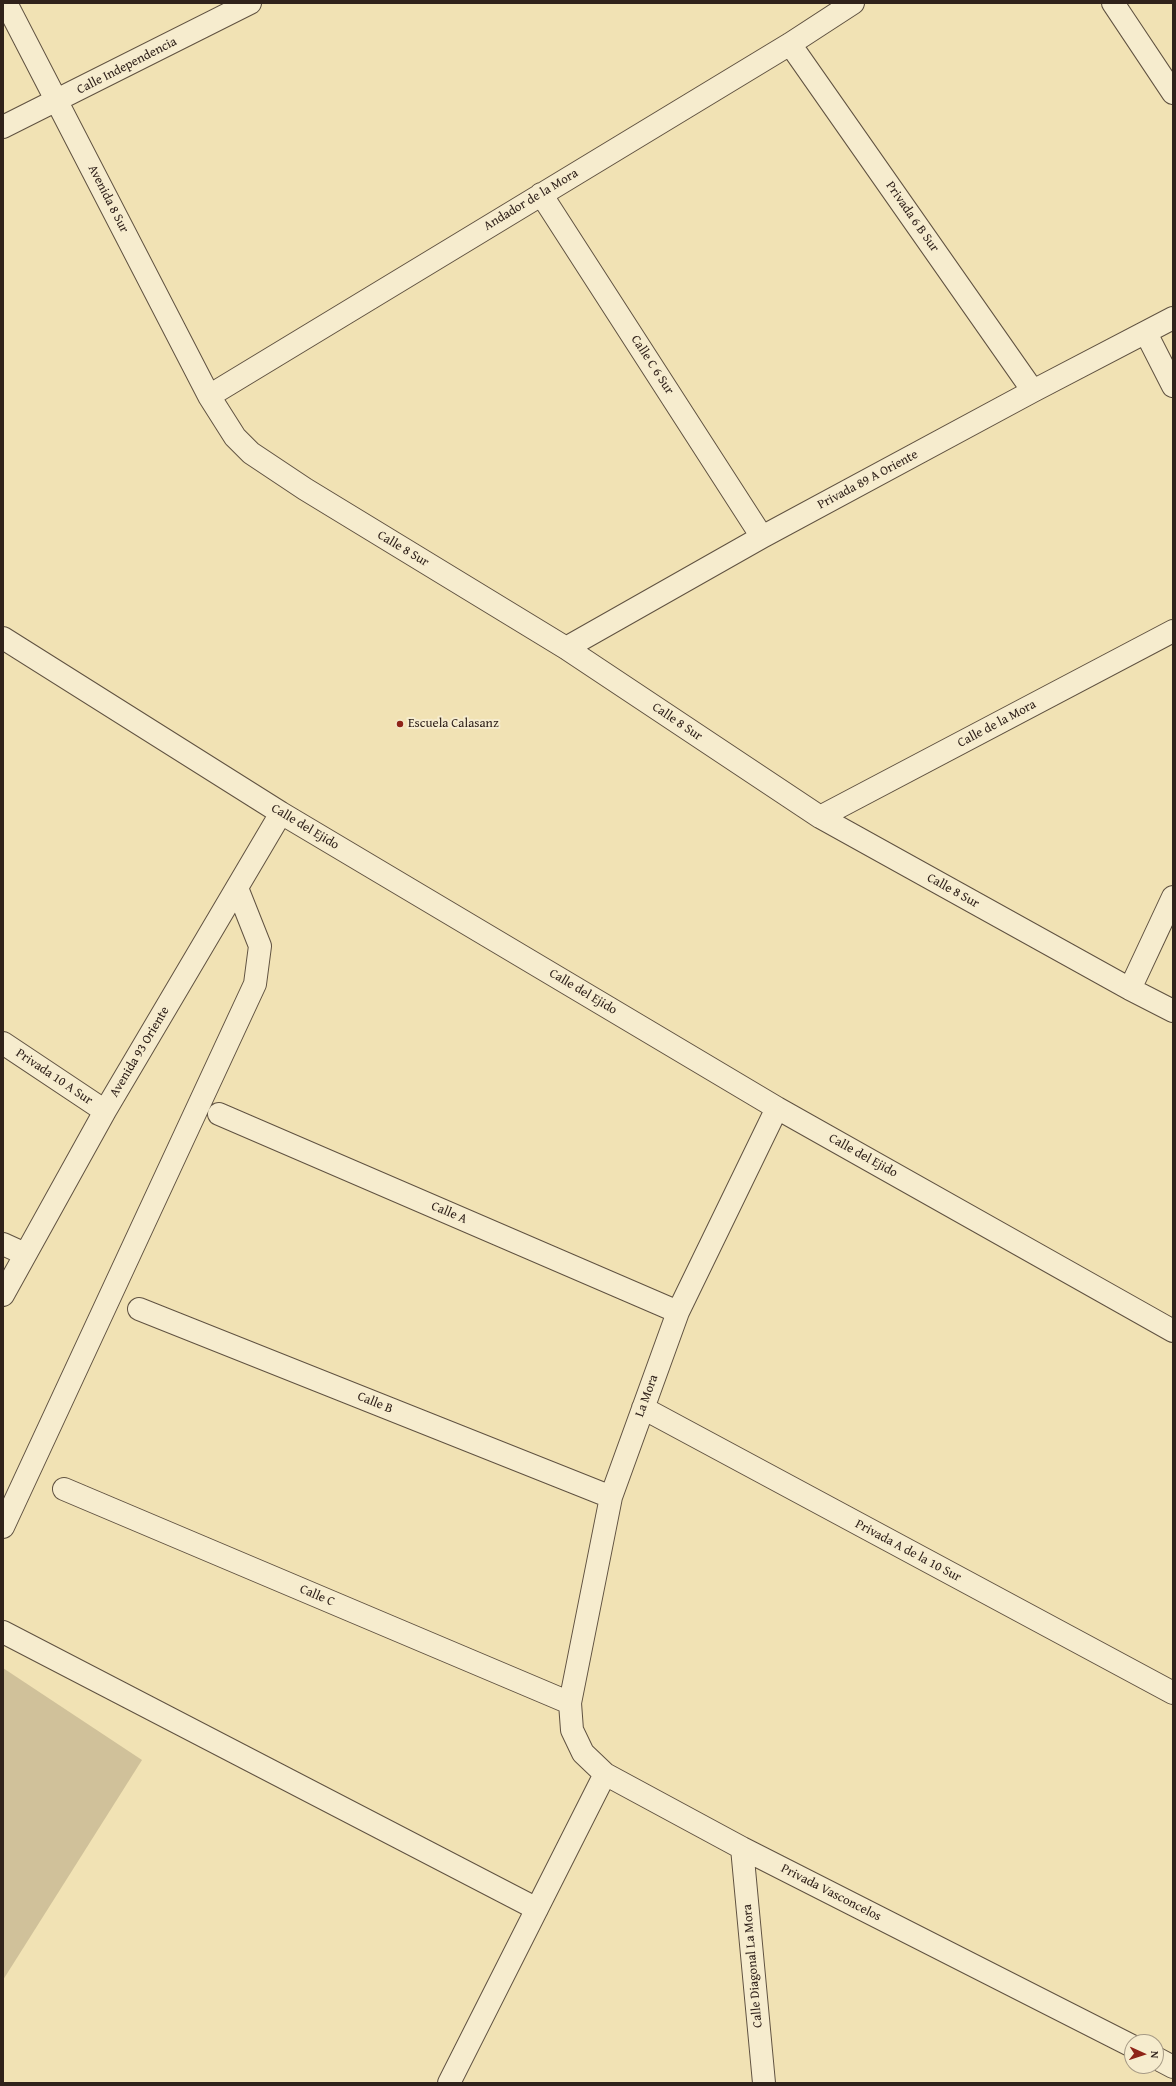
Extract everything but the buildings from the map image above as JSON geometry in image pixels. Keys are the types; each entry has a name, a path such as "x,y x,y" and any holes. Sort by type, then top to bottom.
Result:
{"street":[{"name":"Avenida 8 Sur","path":"6,3 209,396"},
{"name":"Calle Independencia","path":"3,127 250,3"},
{"name":"Andador de la Mora","path":"209,396 790,44 853,3"},
{"path":"1113,3 1173,93"},
{"name":"Privada 6 B Sur","path":"790,44 1033,391"},
{"name":"Calle C 6 Sur","path":"541,194 762,537"},
{"name":"Privada 89 A Oriente","path":"566,648 762,537 1033,391 1173,318"},
{"path":"1146,333 1173,386"},
{"name":"Calle 8 Sur","path":"209,396 235,437 251,453 305,489 566,648 820,817 1130,989 1173,1011"},
{"name":"Calle de la Mora","path":"820,817 1173,631"},
{"name":"Calle del Ejido","path":"3,638 281,813 777,1108 1173,1331"},
{"name":"Avenida 93 Oriente","path":"3,1295 105,1111 281,813"},
{"path":"3,1527 255,984 260,946 237,888"},
{"path":"1130,989 1173,897"},
{"name":"Privada 10 A Sur","path":"3,1043 105,1111"},
{"name":"La Mora","path":"570,1703 611,1497 678,1312 777,1108"},
{"name":"Calle A","path":"220,1114 678,1312"},
{"path":"3,1244 25,1254"},
{"name":"Calle B","path":"139,1309 611,1497"},
{"name":"Privada A de la 10 Sur","path":"643,1408 1173,1693"},
{"name":"Calle C","path":"64,1489 570,1703"},
{"path":"3,1632 537,1909"},
{"name":"Privada Vasconcelos","path":"570,1703 572,1730 583,1753 605,1774 742,1848 1124,2042"},
{"path":"449,2083 605,1774"},
{"name":"Calle Diagonal La Mora","path":"742,1848 764,2083"},
{"path":"1164,2062 1173,2067"}],"shaded area":[{"path":"3,1668 142,1760 3,1980"}],"place":[{"name":"Escuela Calasanz","path":"400,724"}]}
